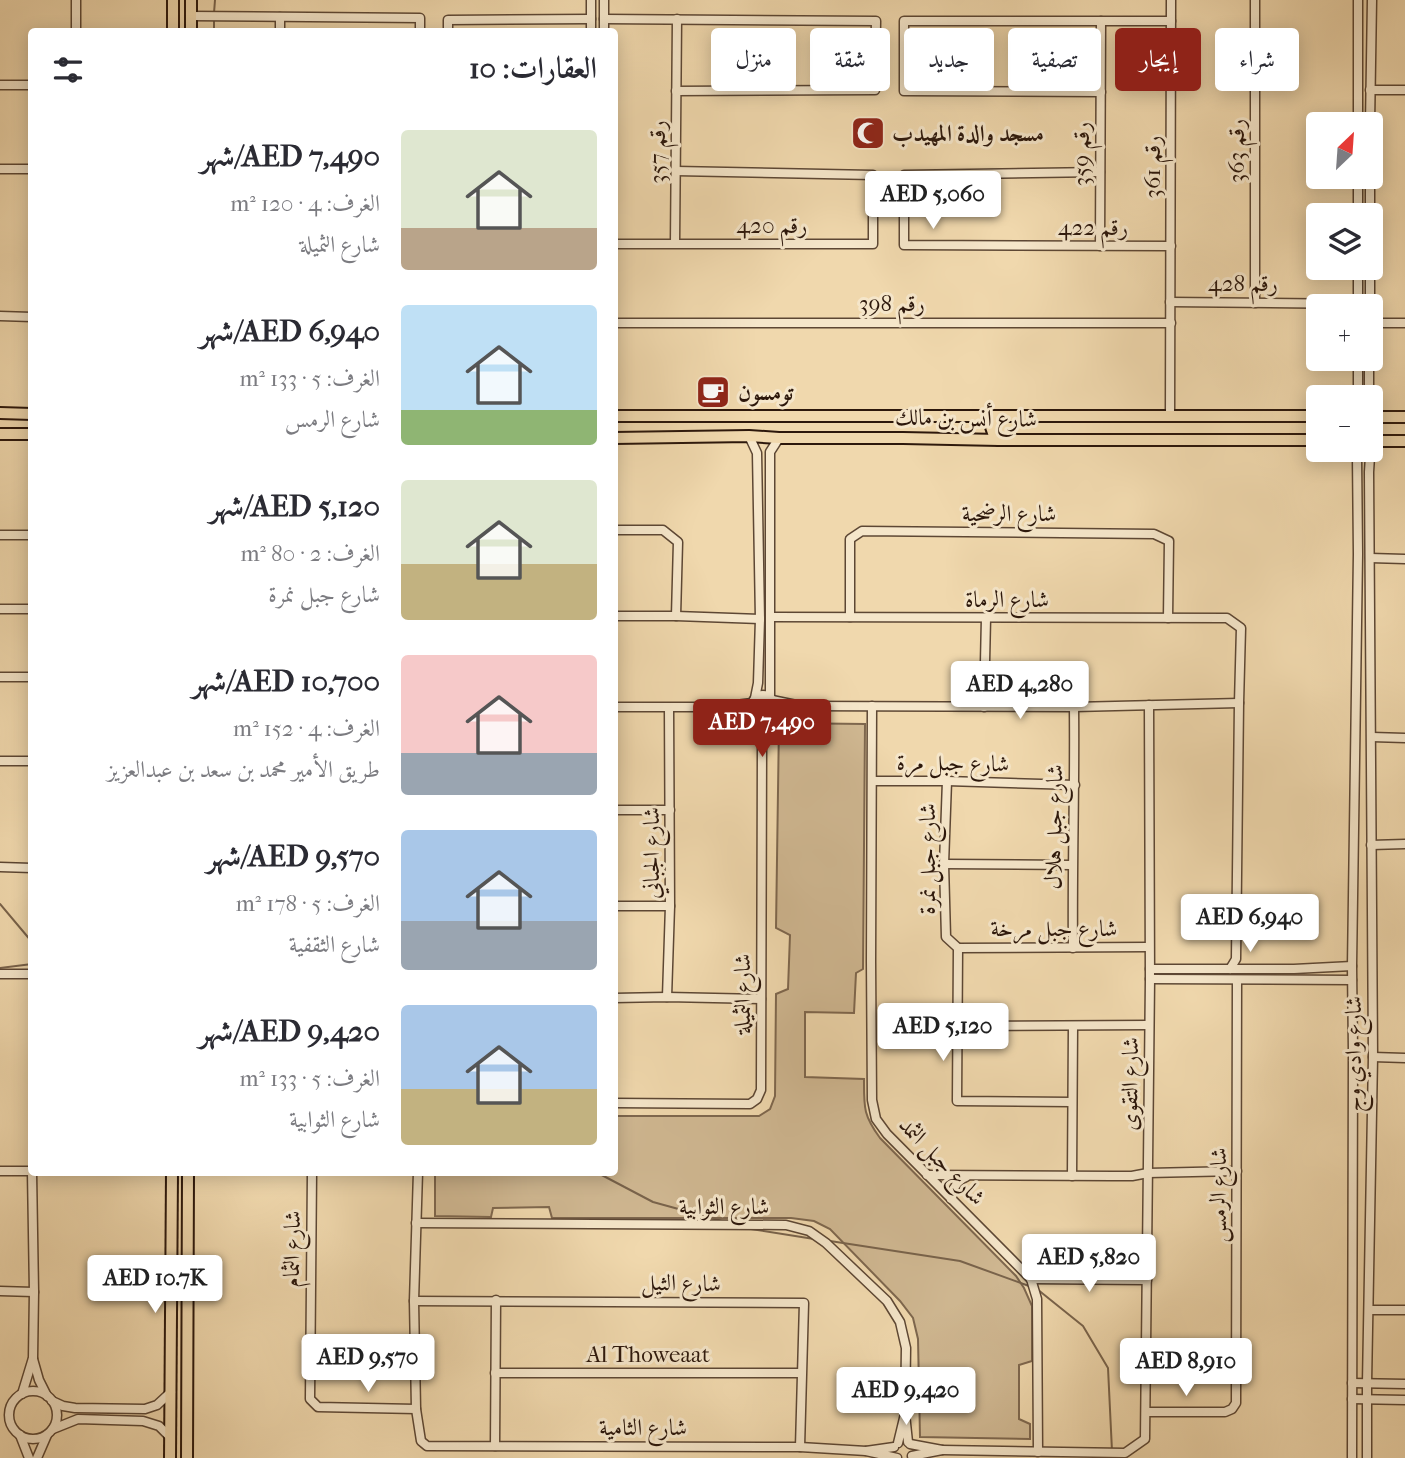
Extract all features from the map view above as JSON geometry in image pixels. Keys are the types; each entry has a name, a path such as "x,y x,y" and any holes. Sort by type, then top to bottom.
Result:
{"main road":[{"path":"173,0 173,28"},
{"path":"191,0 191,28"},
{"path":"0,413 28,414"},
{"name":"شارع أنس بن مالك","path":"618,415 1306,416"},
{"path":"936,416 945,428 942,436 937,439"},
{"path":"998,417 991,427 994,436 999,440"},
{"path":"1383,417 1405,417"},
{"path":"0,434 28,434"},
{"name":"شارع أنس بن مالك","path":"618,438 749,436 999,440 1306,440"},
{"path":"1383,441 1405,441"},
{"path":"170,1458 172,1176"},
{"path":"187,1458 188,1176"}],"street":[{"path":"76,0 76,28"},
{"path":"591,0 591,28"},
{"path":"604,0 604,28"},
{"name":"رقم 361","path":"1170,417 1171,0"},
{"name":"رقم 363","path":"1255,0 1255,303"},
{"path":"1358,0 1358,112"},
{"path":"1370,112 1371,0"},
{"path":"191,16 420,18 420,28"},
{"path":"280,17 280,28"},
{"path":"448,28 448,20 591,19"},
{"path":"604,19 876,21 875,90 676,90"},
{"name":"رقم 357","path":"675,243 677,19"},
{"path":"1101,92 904,91 904,21 1171,21"},
{"name":"رقم 359","path":"1100,246 1101,21"},
{"path":"0,85 28,85"},
{"path":"1370,90 1405,90"},
{"path":"0,169 28,169"},
{"name":"رقم 420","path":"618,244 873,244 873,175 676,171"},
{"name":"رقم 422","path":"1100,172 904,175 904,245 1171,246"},
{"path":"1358,294 1358,282 1370,282 1370,294"},
{"name":"رقم 428","path":"1171,302 1306,304"},
{"path":"0,316 28,317"},
{"name":"رقم 398","path":"618,323 1171,323"},
{"path":"1383,323 1405,323"},
{"path":"1358,371 1358,385"},
{"path":"1369,371 1369,385"},
{"path":"1358,381 1362,387 1367,386 1369,381"},
{"path":"749,436 757,453 760,619 758,683 754,707 762,744"},
{"path":"762,744 774,707 771,699 770,452 779,438"},
{"name":"شارع وادي وج","path":"1352,1458 1352,966 1359,554 1357,462"},
{"name":"شارع وادي وج","path":"1367,1458 1373,1057 1370,462"},
{"path":"1358,472 1369,472"},
{"path":"618,530 663,530 678,542 676,616"},
{"name":"شارع الرضحية","path":"849,617 850,539 862,531 1154,534 1169,541 1168,618"},
{"path":"0,535 28,535"},
{"path":"1370,558 1405,559"},
{"path":"0,609 28,609"},
{"path":"618,616 760,619"},
{"name":"شارع الرماة","path":"770,617 1227,618 1241,628 1239,703"},
{"path":"984,706 986,618"},
{"path":"0,677 28,677"},
{"path":"754,707 763,695 801,706 1239,703 1236,959 1230,969"},
{"name":"شارع التقوى","path":"1038,1452 1125,1453 1145,1439 1150,974 1149,705"},
{"path":"754,707 761,717 801,706"},
{"name":"شارع جبل الثمد","path":"872,706 872,1100 876,1119 887,1134 1031,1279"},
{"name":"شارع جبل هلال","path":"1073,948 1074,706"},
{"path":"618,707 754,707"},
{"name":"شارع الجباني","path":"667,997 670,708"},
{"path":"1372,737 1405,738"},
{"name":"شارع الثميلة","path":"618,1103 750,1104 757,1099 761,1090 762,744"},
{"path":"0,761 28,761"},
{"name":"شارع جبل مرة","path":"873,781 1075,785"},
{"name":"شارع جبل نمرة","path":"947,781 944,864 946,937 958,948 957,1101 1071,1102"},
{"path":"618,810 670,810"},
{"path":"1371,845 1405,844"},
{"path":"944,864 1072,864"},
{"path":"0,867 28,868"},
{"path":"618,906 670,906"},
{"name":"شارع جبل مرخة","path":"958,948 1149,947"},
{"path":"1236,959 1244,969"},
{"path":"1150,974 1352,966"},
{"path":"1294,969 1294,980"},
{"path":"0,974 28,974"},
{"path":"1150,974 1237,979 1352,980"},
{"name":"شارع الرمس","path":"1146,1412 1225,1412 1232,1409 1236,1403 1237,979"},
{"path":"618,998 761,999"},
{"path":"958,1026 1149,1026"},
{"path":"1072,1177 1073,1026"},
{"path":"1373,1057 1405,1058"},
{"path":"0,1171 28,1172"},
{"path":"927,1175 1072,1177 1237,1171"},
{"path":"32,1176 33,1358 39,1380 57,1413 57,1421 37,1458"},
{"name":"شارع الثمام","path":"313,1176 310,1399 318,1407 416,1409"},
{"path":"416,1409 414,1301 418,1176"},
{"path":"951,1199 954,1188 961,1179 970,1176"},
{"name":"شارع الثوابية","path":"416,1223 786,1225 809,1231 826,1242 887,1301 900,1322 906,1348 905,1414 900,1448 913,1450 911,1457"},
{"path":"911,1457 942,1450 1038,1452 1037,1299 1031,1279 1147,1280"},
{"path":"0,1291 34,1292"},
{"path":"495,1446 496,1300"},
{"name":"شارع الثيل","path":"414,1301 804,1303 800,1447"},
{"path":"1369,1310 1405,1310"},
{"path":"29,1458 9,1419 9,1412 19,1396 33,1358"},
{"name":"Al Thoweaat","path":"495,1373 801,1373"},
{"path":"1352,1383 1405,1384"},
{"path":"2,1405 37,1391 63,1406 75,1408 145,1409 158,1405 171,1392"},
{"path":"1352,1399 1405,1400"},
{"name":"شارع الثامية","path":"416,1409 421,1441 427,1446 942,1450"},
{"path":"0,1422 18,1434 32,1439 40,1438 78,1419 143,1422 159,1426 170,1437"}],"shaded area":[{"path":"779,723 865,724 863,969 856,973 854,1013 805,1012 805,1077 864,1079 866,1110 870,1123 880,1138 1016,1276 1024,1288 1032,1306 1032,1361 1019,1365 1019,1419 1030,1424 1030,1439 920,1437 918,1339 913,1318 830,1229 814,1221 791,1218 552,1218 549,1207 493,1208 491,1217 435,1216 435,1176 618,1176 618,1116 759,1116 770,1109 775,1096 776,994 788,989 790,935 776,928"}],"waterway":[{"path":"214,13 215,0"},
{"path":"214,19 214,28"},
{"path":"0,904 28,937"},
{"path":"0,968 28,964"},
{"path":"604,1176 653,1202 722,1221"},
{"path":"751,1229 814,1239"},
{"path":"830,1241 960,1261 1029,1286"},
{"path":"1037,1289 1083,1326 1108,1368 1112,1451"}],"place":[{"name":"مسجد والدة المهيدب","path":"868,133"},
{"name":"تومسون","path":"713,392"}]}
